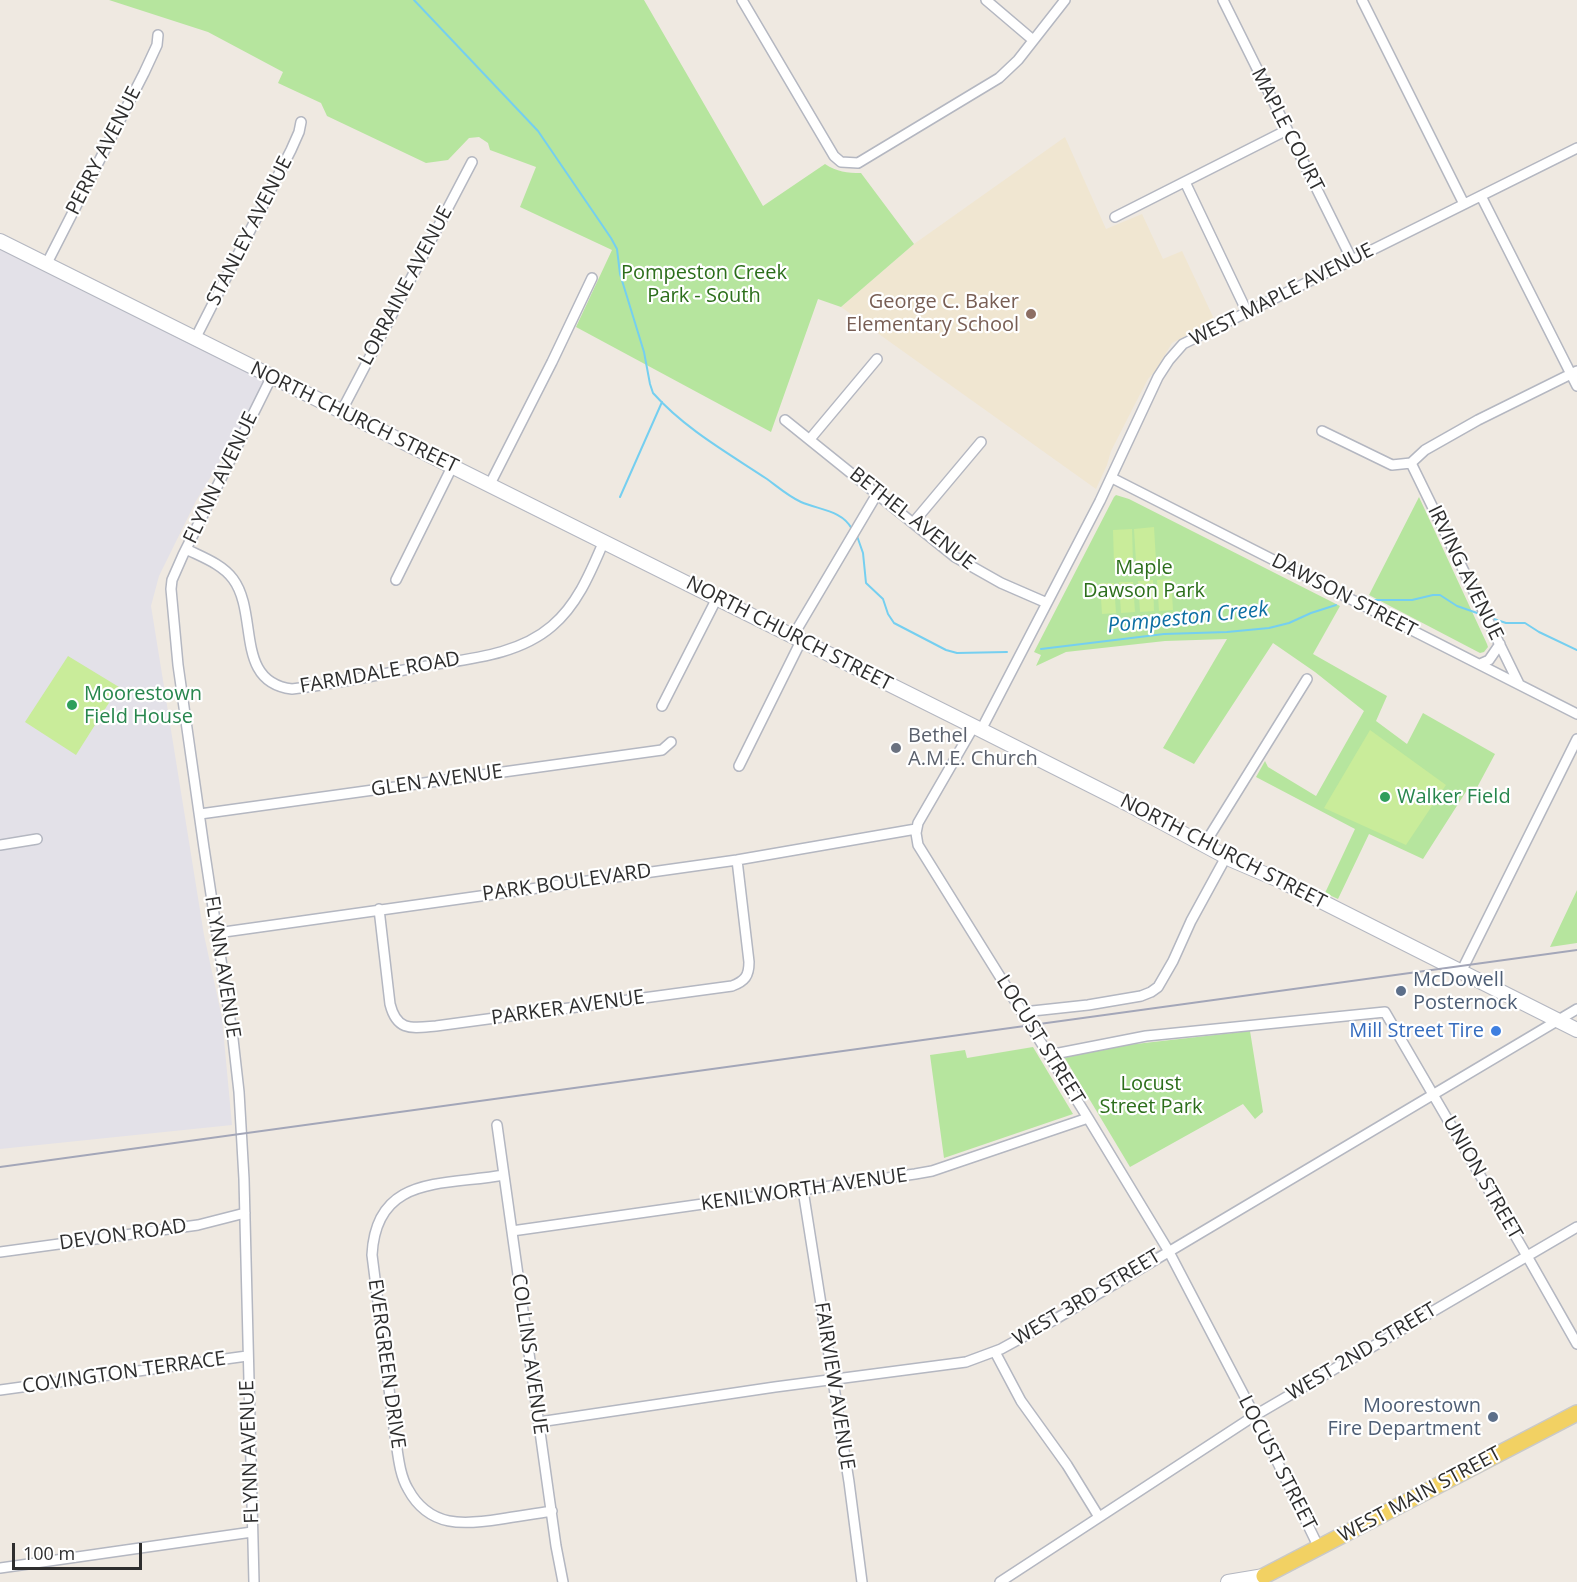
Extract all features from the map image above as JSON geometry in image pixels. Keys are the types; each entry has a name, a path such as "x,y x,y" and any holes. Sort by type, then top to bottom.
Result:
{"main road":[{"name":"NORTH CHURCH STREET","path":"0,241 271,378 453,465 977,728 1226,857 1281,881 1577,1030"},
{"name":"WEST MAIN STREET","path":"1258,1579 1577,1413"},
{"path":"1228,1582 1258,1579"}],"street":[{"path":"742,0 829,149 841,162 858,163 999,78 1018,60 1065,0"},
{"path":"986,0 1033,40"},
{"name":"MAPLE COURT","path":"1222,0 1352,260"},
{"path":"1366,1 1464,204"},
{"name":"PERRY AVENUE","path":"46,265 144,73 157,45 158,35"},
{"name":"STANLEY AVENUE","path":"195,339 291,150 301,122"},
{"path":"1115,217 1287,130"},
{"name":"WEST MAPLE AVENUE","path":"977,728 1047,603 1112,478 1150,393 1169,360 1183,345 1577,148"},
{"name":"LORRAINE AVENUE","path":"341,411 472,162"},
{"path":"1185,182 1247,312"},
{"path":"1481,196 1574,372 1577,386"},
{"path":"490,484 592,278"},
{"path":"810,439 877,359"},
{"path":"1322,430 1392,465 1411,463 1425,450 1478,420 1574,372"},
{"name":"FLYNN AVENUE","path":"254,1582 239,1083 178,665 171,598 172,580 186,549 271,378"},
{"name":"BETHEL AVENUE","path":"786,420 964,564 1000,583 1047,603"},
{"path":"913,523 981,442"},
{"name":"IRVING AVENUE","path":"1411,463 1519,684"},
{"path":"396,580 453,465"},
{"name":"DAWSON STREET","path":"1112,478 1577,714"},
{"path":"739,766 797,639 877,494"},
{"name":"FARMDALE ROAD","path":"186,549 219,565 234,580 244,604 259,670 272,684 292,689 482,656 526,644 551,628 565,614 583,587 604,541"},
{"path":"662,706 717,598"},
{"path":"1480,664 1489,660 1500,644"},
{"path":"1204,845 1307,679"},
{"path":"916,829 977,728"},
{"path":"1461,972 1577,739"},
{"name":"GLEN AVENUE","path":"200,814 662,750 671,742"},
{"name":"PARK BOULEVARD","path":"216,933 737,860 916,829"},
{"name":"LOCUST STREET","path":"916,829 916,838 921,852 1023,1012 1168,1250 1319,1548"},
{"path":"0,844 37,839"},
{"path":"1023,1012 1134,998 1158,987 1226,857"},
{"name":"PARKER AVENUE","path":"379,909 390,1004 395,1018 410,1028 584,1007 738,984 748,976 749,962 737,860"},
{"name":"WEST 3RD STREET","path":"540,1422 966,1362 995,1352 1054,1320 1168,1250 1577,1009"},
{"name":"UNION STREET","path":"1049,1054 1146,1036 1385,1012 1577,1344"},
{"name":"KENILWORTH AVENUE","path":"512,1230 932,1171 1088,1118"},
{"name":"COLLINS AVENUE","path":"497,1125 563,1582"},
{"name":"EVERGREEN DRIVE","path":"504,1175 416,1188 391,1203 376,1227 372,1255 395,1436 408,1489 417,1502 437,1517 462,1524 552,1511"},
{"name":"FAIRVIEW AVENUE","path":"803,1190 862,1582"},
{"name":"DEVON ROAD","path":"0,1252 191,1226 244,1213"},
{"name":"WEST 2ND STREET","path":"1000,1582 1254,1416 1577,1227"},
{"path":"995,1352 1021,1401 1099,1517"},
{"name":"COVINGTON TERRACE","path":"0,1390 248,1356"},
{"path":"0,1568 252,1532"}],"shaded area":[{"name":"George C. Baker Elementary School","path":"1065,137 1106,229 1142,214 1163,259 1182,251 1215,321 1172,343 1148,379 1111,451 1096,489 841,307 914,244"},
{"path":"0,249 271,378 196,501 159,576 151,606 204,935 222,1018 232,1125 0,1149"}],"green space":[{"name":"Pompeston Creek Park - South","path":"109,0 644,0 763,206 825,164 842,172 861,173 914,244 841,307 818,299 771,432 576,327 612,250 520,207 536,167 490,150 488,143 479,137 469,138 448,160 426,163 327,116 321,103 278,83 283,72 208,32"},
{"name":"Maple Dawson Park","path":"1116,495 1129,499 1340,606 1313,654 1387,696 1376,721 1407,744 1423,713 1495,754 1473,795 1467,790 1423,859 1369,834 1338,899 1325,893 1355,829 1256,777 1265,761 1268,767 1316,796 1364,711 1315,672 1273,643 1194,764 1163,748 1227,639 1165,641 1066,652 1036,666 1041,655 1034,652"},
{"path":"1419,497 1487,644 1488,647 1484,652 1480,653 1369,595"},
{"path":"1154,527 1156,561 1136,562 1134,529"},
{"path":"1132,529 1133,563 1114,563 1113,530"},
{"path":"1171,579 1173,610 1159,611 1157,580"},
{"path":"1153,580 1154,611 1140,612 1138,581"},
{"path":"1119,582 1133,582 1135,612 1121,613"},
{"path":"1100,583 1114,583 1116,613 1102,614"},
{"name":"Moorestown Field House","path":"68,656 119,687 76,755 25,722"},
{"name":"Walker Field","path":"1370,730 1446,785 1406,845 1324,808"},
{"path":"1577,890 1577,943 1550,947"},
{"name":"Locust Street Park","path":"1250,1031 1263,1112 1255,1119 1243,1104 1130,1167 1063,1055 1118,1046"},
{"name":"Locust Street Park","path":"1033,1047 1073,1114 944,1158 930,1055 965,1050 967,1058"}],"waterway":[{"name":"Pompeston Creek","path":"414,0 538,131 611,238 617,249 620,274 644,352 653,393 665,406 707,440 792,497 836,514 852,529"},
{"path":"620,497 662,402"},
{"name":"Pompeston Creek","path":"857,536 863,553 866,583 883,599 894,623 946,650 957,653 1007,652"},
{"name":"Pompeston Creek","path":"1372,600 1412,600 1440,595 1457,606 1480,614"},
{"name":"Pompeston Creek","path":"1041,649 1164,634 1269,628 1336,605"},
{"name":"Pompeston Creek","path":"1491,618 1506,623 1525,623 1577,650"}],"railway":[{"path":"0,1167 1577,950"}],"place":[{"name":"George C. Baker Elementary School","path":"1031,314"},
{"name":"Moorestown Field House","path":"72,705"},
{"name":"Bethel A.M.E. Church","path":"896,748"},
{"name":"Walker Field","path":"1385,797"},
{"name":"McDowell Posternock","path":"1401,991"},
{"name":"Mill Street Tire","path":"1496,1031"},
{"name":"Moorestown Fire Department","path":"1493,1417"}]}
